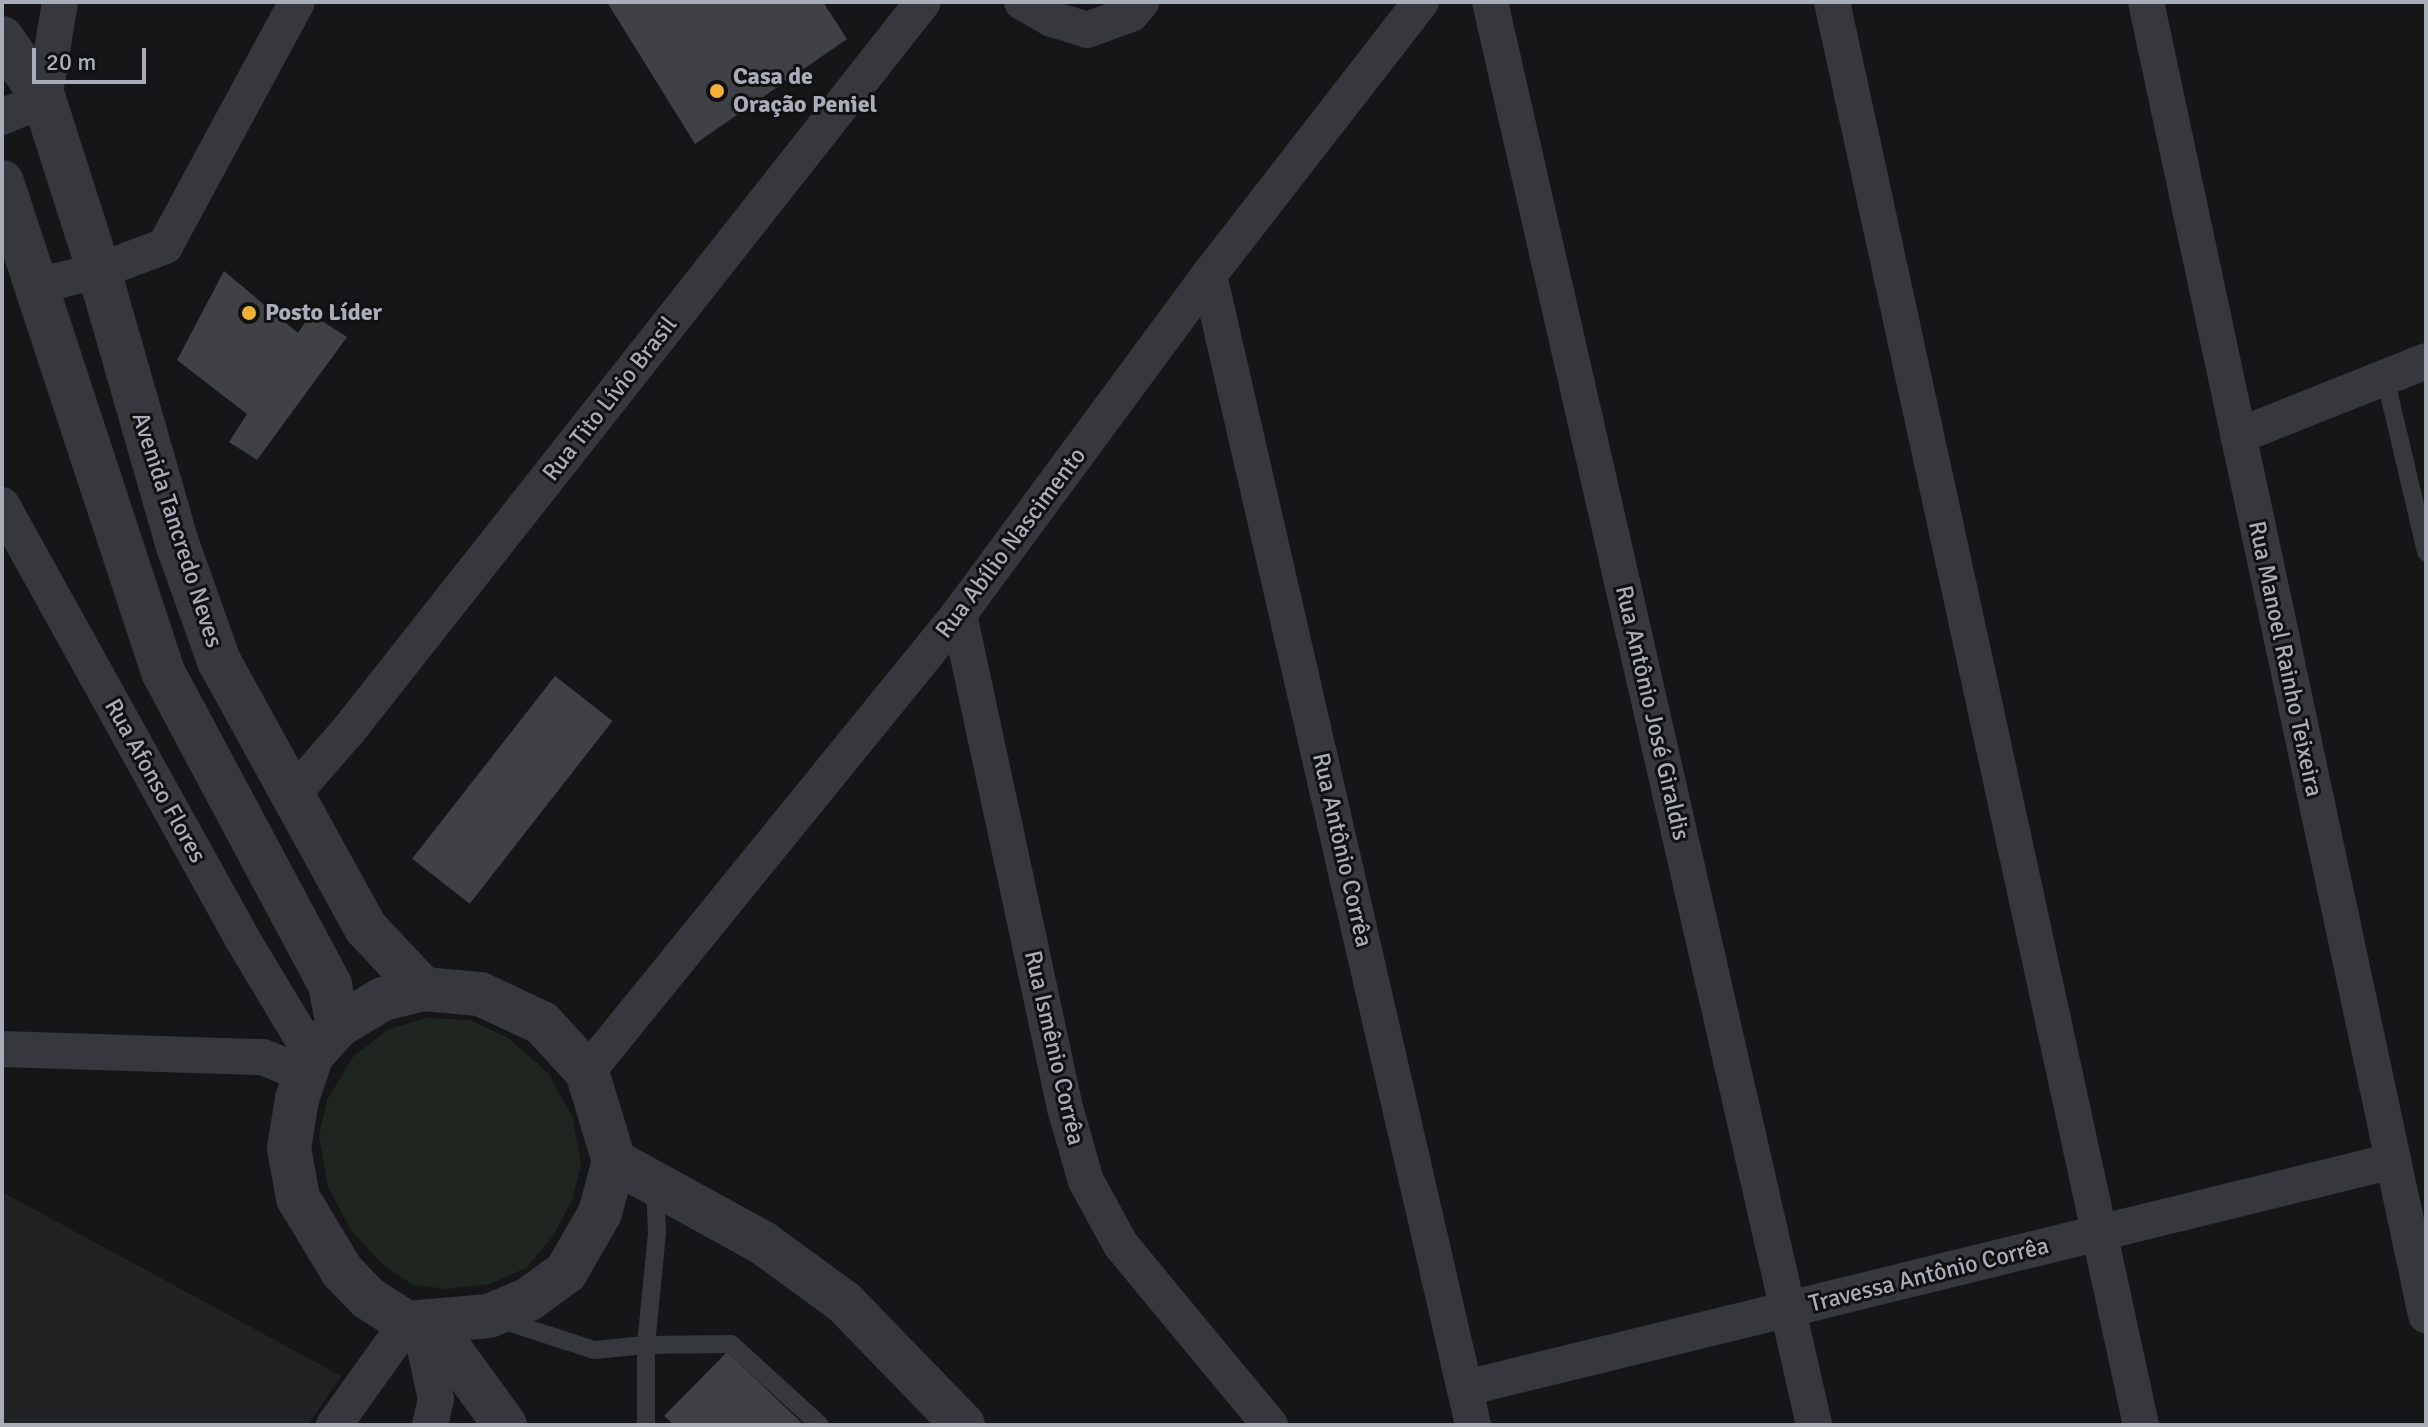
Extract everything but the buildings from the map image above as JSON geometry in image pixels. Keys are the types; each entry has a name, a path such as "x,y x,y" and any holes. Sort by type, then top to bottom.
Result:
{"street":[{"path":"2,117 44,99 60,2"},
{"path":"35,286 99,271 165,246 297,2"},
{"name":"Rua Tito Lívio Brasil","path":"293,794 348,731 923,2"},
{"path":"1022,2 1052,19 1087,30 1131,14 1141,2"},
{"name":"Rua Abílio Nascimento","path":"587,1072 959,614 1209,275 1421,2"},
{"name":"Rua Antônio José Giraldis","path":"1490,2 1814,1425"},
{"path":"1832,2 2141,1425"},
{"name":"Rua Manoel Rainho Teixeira","path":"2146,2 2426,1315"},
{"name":"Avenida Tancredo Neves","path":"2,38 44,99 99,271 177,543 219,661 366,928 423,989"},
{"path":"2,182 163,672 330,985 318,1052 289,1148 298,1198 342,1271 368,1298 419,1322 505,1425"},
{"name":"Rua Antônio Corrêa","path":"1209,275 1473,1425"},
{"path":"2238,436 2426,361"},
{"name":"Rua Afonso Flores","path":"3,507 243,940 318,1052"},
{"name":"Rua Ismênio Corrêa","path":"959,614 1065,1108 1086,1181 1121,1245 1270,1425"},
{"path":"2,1049 263,1057 318,1052 383,999 423,989 480,994 542,1023 587,1072 614,1161 600,1213 566,1272 529,1299 489,1316 419,1322 334,1425"},
{"path":"614,1161 763,1243 844,1302 963,1425"},
{"name":"Travessa Antônio Corrêa","path":"1466,1388 2393,1161"},
{"path":"419,1322 436,1399 430,1425"}],"lane":[{"path":"2385,377 2426,552"},
{"path":"646,1425 646,1345 657,1233 654,1183"},
{"path":"489,1316 594,1350 646,1345 731,1344 820,1425"}],"shaded area":[{"path":"425,1018 470,1020 508,1038 548,1073 573,1118 581,1165 572,1200 553,1236 526,1268 490,1284 447,1289 413,1285 383,1265 351,1230 328,1187 319,1137 327,1100 353,1057 387,1030"},
{"path":"2,1192 341,1376 308,1425 2,1425"}],"place":[{"name":"Casa de Oração Peniel","path":"717,91"},
{"name":"Posto Líder","path":"249,313"}]}
